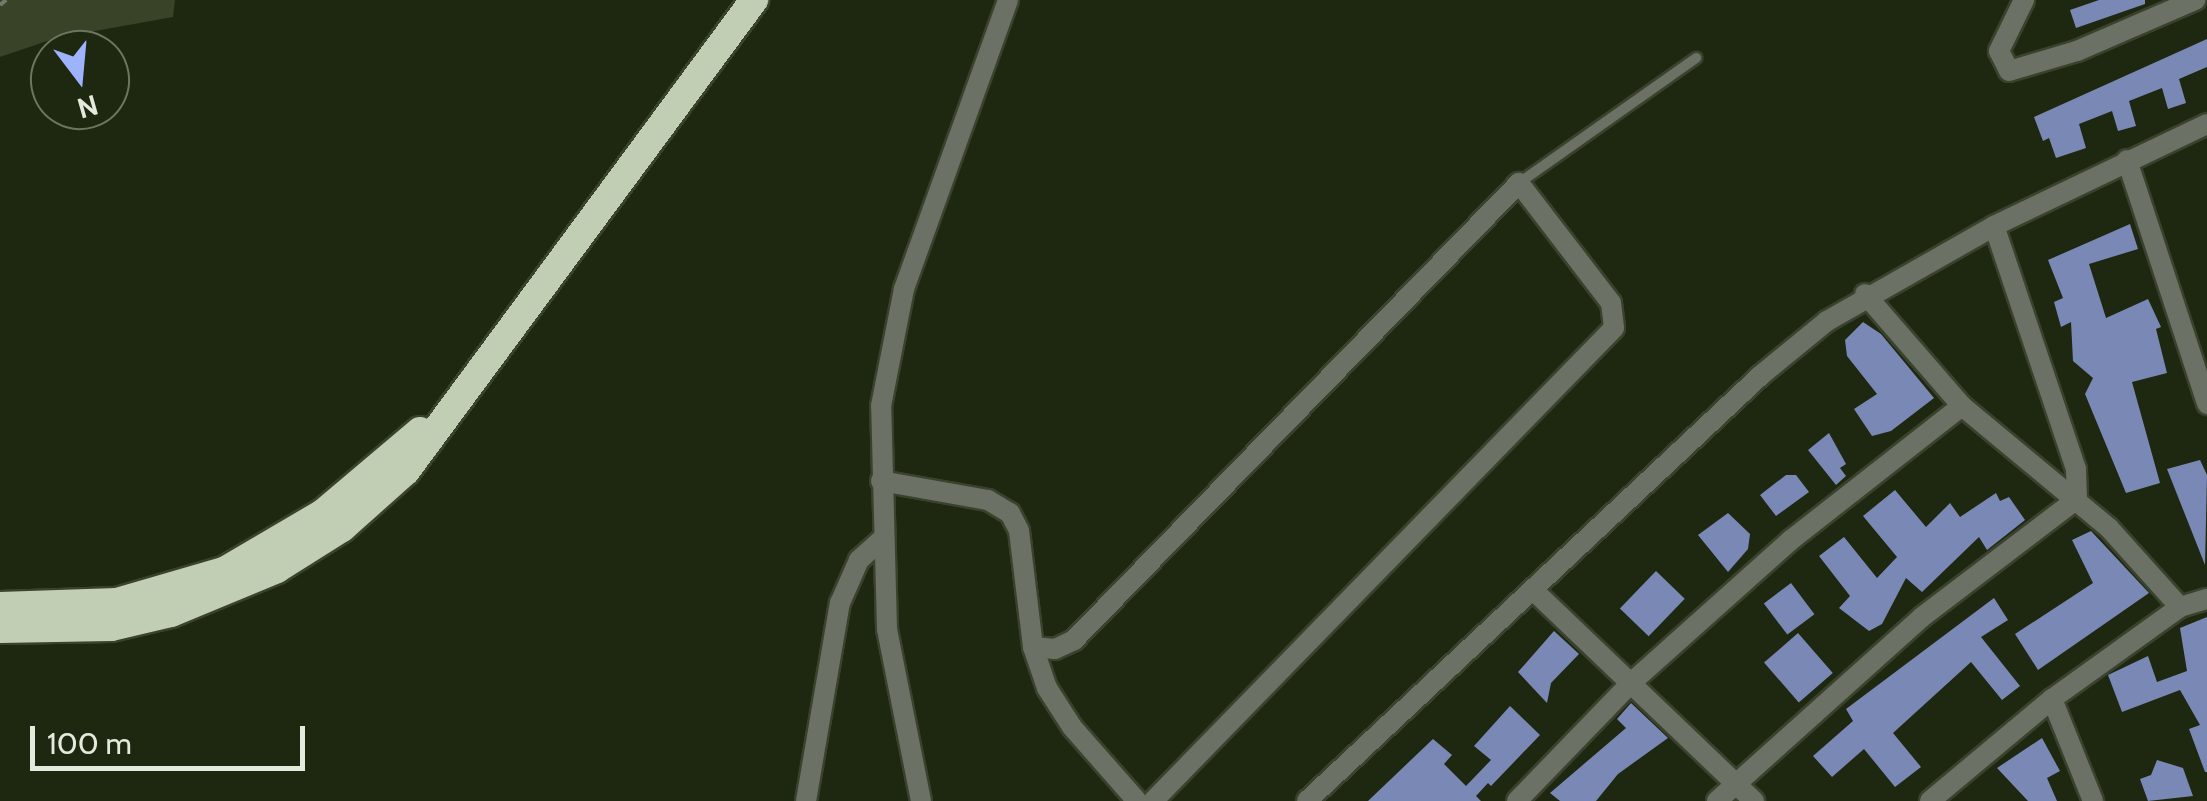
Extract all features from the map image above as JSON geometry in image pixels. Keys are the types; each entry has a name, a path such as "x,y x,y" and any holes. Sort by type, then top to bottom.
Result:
{"highway":[{"path":"0,629 126,623 171,613 277,568 342,528 406,471 445,411 754,0"},
{"path":"0,606 117,602 224,570 323,513 445,411"}],"street":[{"path":"921,801 892,668 881,540 881,406 904,289 1008,0"},
{"path":"2024,0 2000,51 2009,71 2077,51 2195,0"},
{"path":"1307,801 1760,376 1865,294 1994,226 2207,124"},
{"path":"2127,160 2207,404"},
{"path":"1033,647 1056,649 1074,640 1520,183 1610,302 1614,328 1153,801"},
{"path":"1994,226 2076,469 2077,499"},
{"path":"1865,294 1962,406 2077,499 2180,607"},
{"path":"1517,801 1631,683 1790,540 1962,406"},
{"path":"881,481 988,500 1010,512 1020,531 1033,647 1047,688 1072,727 1137,801"},
{"path":"1717,801 1922,617 2077,499"},
{"path":"806,801 840,604 860,560 881,540"},
{"path":"1533,590 1754,801"},
{"path":"1930,801 2052,700 2180,607 2207,599"},
{"path":"2052,700 2092,801"}],"lane":[{"path":"1520,183 1696,58"}],"path":[{"path":"0,5 6,0"}],"green space":[{"path":"0,0 175,0 173,17 101,30 30,30 30,47 0,57"}],"building":[{"path":"2099,0 2145,0 2145,4 2076,28 2070,10"},
{"path":"2207,39 2207,67 2179,79 2186,103 2168,109 2162,88 2129,101 2136,126 2118,131 2112,111 2079,124 2086,148 2056,158 2049,138 2043,141 2034,117"},
{"path":"2130,224 2138,249 2089,264 2106,318 2148,299 2161,327 2156,329 2167,373 2132,382 2160,483 2126,493 2085,394 2093,378 2073,361 2071,322 2061,327 2054,302 2063,298 2048,260"},
{"path":"1863,322 1881,334 1934,398 1891,431 1872,436 1854,409 1877,394 1847,356 1845,340"},
{"path":"1829,433 1846,464 1840,468 1846,476 1836,485 1808,450"},
{"path":"2200,460 2207,475 2205,565 2167,469"},
{"path":"1786,475 1796,475 1809,492 1776,516 1760,495"},
{"path":"1895,490 1926,527 1950,503 1960,517 1996,493 2000,501 2009,497 2025,520 1987,550 1979,537 1922,592 1906,578 1882,624 1869,631 1839,608 1850,596 1819,556 1844,537 1877,578 1897,557 1863,516"},
{"path":"1728,513 1750,534 1748,549 1728,572 1698,535"},
{"path":"2091,531 2149,593 2038,670 2015,634 2093,583 2072,540"},
{"path":"1656,571 1685,599 1649,636 1620,608"},
{"path":"1791,583 1814,614 1787,635 1764,603"},
{"path":"1994,598 2008,620 1981,637 2020,686 2002,700 1971,662 1893,733 1921,767 1895,787 1864,749 1832,777 1813,756 1853,721 1846,709"},
{"path":"2207,617 2205,772 2189,729 2200,725 2180,690 2122,712 2108,675 2148,656 2157,682 2187,671 2180,628"},
{"path":"1554,631 1579,654 1551,683 1547,703 1518,672"},
{"path":"1798,633 1833,673 1799,703 1764,663"},
{"path":"1631,703 1668,738 1618,774 1596,801 1560,801 1550,793 1626,728 1617,719"},
{"path":"1510,706 1540,735 1491,786 1488,783 1476,796 1481,801 1368,801 1433,739 1452,755 1444,764 1466,786 1491,760 1474,746"},
{"path":"2042,738 2060,771 2047,778 2057,801 2028,801 1997,768"},
{"path":"2157,760 2183,768 2193,796 2148,801 2140,779 2151,775"}]}
